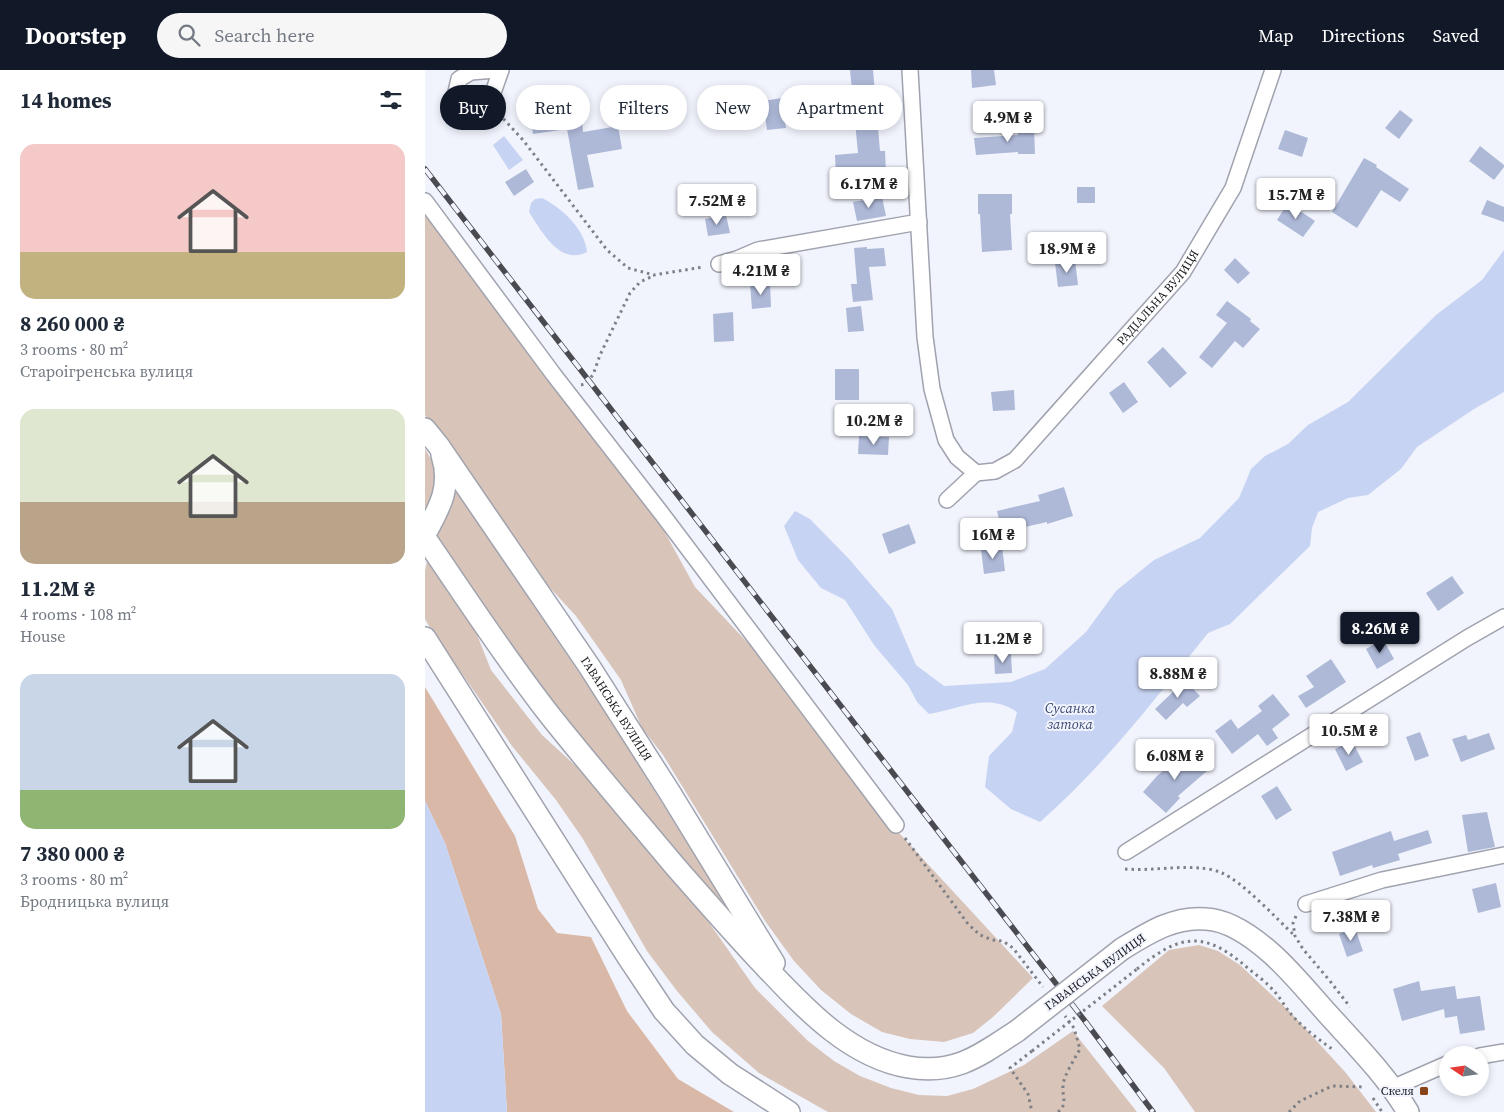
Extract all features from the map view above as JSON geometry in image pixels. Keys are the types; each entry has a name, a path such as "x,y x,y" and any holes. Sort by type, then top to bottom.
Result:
{"street":[{"path":"458,85 459,79 471,72 495,70"},
{"path":"496,85 501,70"},
{"path":"910,70 925,337 932,389 946,440 957,457 976,473"},
{"name":"РАДІАЛЬНА ВУЛИЦЯ","path":"947,500 976,473 995,470 1015,460 1183,272 1233,188 1273,70"},
{"path":"425,201 565,389 662,514 896,825"},
{"path":"719,264 758,250 919,222"},
{"name":"ГАВАНСЬКА ВУЛИЦЯ","path":"425,429 589,666 725,882 794,997"},
{"path":"425,534 445,494 444,462 438,446"},
{"name":"ГАВАНСЬКА ВУЛИЦЯ","path":"425,538 520,676 552,718 716,914 794,997 821,1022 852,1044 885,1060 909,1067 938,1068 962,1064 975,1058 1017,1031 1122,949 1151,931 1184,919 1207,918 1236,928 1273,955 1347,1035 1392,1088 1408,1112"},
{"path":"1126,852 1451,648 1504,617"},
{"path":"425,638 664,1011 695,1045 730,1074 789,1112"},
{"path":"1307,904 1382,880 1504,855"},
{"path":"1489,1054 1504,1052"},
{"path":"1392,1088 1439,1067"}],"path":[{"path":"506,122 523,140 607,250 628,268 654,275"},
{"path":"565,389 585,384 593,375 600,355 631,293 640,282 654,275 719,264"},
{"path":"896,825 968,924 981,936 1003,941 1013,948 1047,992"},
{"path":"1126,852 1112,865 1126,870 1155,870 1173,867 1202,868 1222,872 1257,900 1295,936 1303,949 1331,981 1351,1009"},
{"path":"1295,936 1293,922 1298,912 1307,904"},
{"path":"1032,1112 1028,1094 1011,1068 1137,969 1164,949 1176,944 1200,941 1222,948 1233,955 1273,990 1292,1015 1335,1052"},
{"path":"1058,1112 1063,1108 1065,1100 1064,1081 1080,1049 1074,1028 1063,1014"},
{"path":"1360,1080 1382,1112"},
{"path":"1289,1112 1300,1101 1332,1086 1365,1088"}],"shaded area":[{"path":"425,211 657,518 695,587 749,644 798,703 888,821 1033,978 993,1017 973,1033 944,1042 910,1039 882,1032 851,1014 821,990 794,961 765,921 663,755 642,728 621,680 576,616 540,577 425,415"},
{"path":"425,449 435,472 435,488 425,511"},
{"path":"456,491 603,708 723,901 722,903 533,680 437,537"},
{"path":"427,562 476,632 491,670 542,735 576,766 624,820 705,917 755,988 808,1041 834,1061 860,1076 891,1088 919,1095 947,1096 973,1089 1024,1065 1073,1031 1137,1112 828,1112 759,1073 712,1032 677,991 647,951 583,839 556,800 512,746 429,626 425,619 425,570"},
{"path":"425,687 515,836 538,909 557,933 591,937 627,1011 678,1079 734,1112 507,1112 501,1014 445,843 425,801"},
{"path":"1199,945 1218,951 1240,965 1292,1014 1346,1073 1376,1112 1195,1112 1164,1068 1102,1006 1169,950"}],"water":[{"path":"504,136 523,160 509,170 493,145"},
{"path":"542,198 565,213 577,227 582,235 587,252 577,255 568,254 560,251 546,237 529,212 531,203 535,199"},
{"name":"Сусанка затока","path":"1504,250 1504,392 1474,409 1417,447 1401,469 1368,495 1348,498 1318,512 1312,528 1310,546 1230,624 1208,633 1107,755 1040,822 1011,809 985,787 989,756 1012,732 1017,712 1006,706 985,703 929,714 917,702 908,685 874,645 845,600 821,588 798,560 784,526 795,511 810,519 849,559 892,609 916,665 944,686 1011,682 1045,669 1086,632 1116,591 1154,560 1200,538 1239,498 1251,469 1265,456 1288,444 1308,425 1348,402 1436,315 1482,280"},
{"path":"425,801 445,843 501,1014 507,1112 425,1112"}],"building":[{"path":"850,70 873,70 874,85 851,85"},
{"path":"971,70 994,70 996,85 972,88"},
{"path":"779,98 779,129 769,130 769,100"},
{"path":"1400,110 1413,120 1399,139 1385,128"},
{"path":"1034,127 1035,154 1018,154 1018,152 976,155 974,138 1018,135 1017,128"},
{"path":"600,129 619,130 622,149 587,155 594,187 578,190 567,130 583,130 583,132"},
{"path":"532,130 560,130 533,134"},
{"path":"856,130 878,130 880,151 885,151 886,172 836,176 835,155 858,153"},
{"path":"1285,130 1308,138 1302,157 1278,149"},
{"path":"1480,146 1504,165 1494,180 1469,161"},
{"path":"1364,158 1377,165 1376,167 1409,189 1400,202 1381,190 1357,228 1332,212"},
{"path":"526,169 534,182 514,196 505,182"},
{"path":"1077,187 1095,187 1095,203 1077,203"},
{"path":"978,194 1012,194 1012,214 1010,214 1012,250 982,252"},
{"path":"882,197 886,216 857,221 853,202"},
{"path":"1487,200 1504,207 1504,222 1481,214"},
{"path":"1288,203 1315,221 1303,237 1277,220"},
{"path":"726,215 730,233 708,236 705,219"},
{"path":"867,247 867,249 884,248 886,266 869,267 873,300 853,302 851,284 857,284 854,248"},
{"path":"1235,258 1250,273 1238,284 1224,270"},
{"path":"1075,260 1078,285 1058,287 1055,263"},
{"path":"770,283 771,307 752,309 750,284"},
{"path":"1227,301 1251,319 1250,321 1260,329 1243,348 1235,341 1212,368 1199,357 1227,323 1216,315"},
{"path":"861,306 864,331 848,332 846,308"},
{"path":"733,312 734,341 714,342 713,314"},
{"path":"1163,347 1187,373 1170,388 1147,362"},
{"path":"835,369 859,369 859,400 835,400"},
{"path":"1124,382 1138,402 1123,413 1109,393"},
{"path":"1014,390 1015,410 993,411 991,392"},
{"path":"859,436 889,437 888,455 858,454"},
{"path":"1064,487 1073,516 1047,524 1047,522 1002,532 997,511 1040,501 1038,495"},
{"path":"909,524 916,543 889,554 882,534"},
{"path":"1002,546 1005,571 984,574 981,549"},
{"path":"1452,576 1464,593 1438,611 1426,593"},
{"path":"1383,639 1394,659 1377,669 1366,649"},
{"path":"1011,654 1012,673 995,674 994,655"},
{"path":"1331,659 1346,682 1306,708 1298,696 1314,687 1306,676"},
{"path":"1184,679 1200,696 1187,707 1183,703 1166,720 1155,709 1174,691 1172,689"},
{"path":"1273,694 1290,715 1272,729 1278,738 1267,746 1258,734 1232,754 1215,731 1231,719 1238,729 1262,711 1258,706"},
{"path":"1420,732 1429,756 1415,761 1406,737"},
{"path":"1489,733 1495,749 1461,762 1452,739 1466,735 1468,740"},
{"path":"1352,741 1363,762 1346,771 1335,749"},
{"path":"1189,749 1207,771 1178,796 1180,798 1166,813 1143,792 1157,776"},
{"path":"1277,786 1292,810 1276,820 1261,796"},
{"path":"1487,812 1495,847 1468,852 1462,815"},
{"path":"1428,830 1432,843 1398,854 1400,860 1373,868 1372,865 1340,876 1332,852 1391,831 1394,841"},
{"path":"1496,883 1501,907 1478,913 1472,889"},
{"path":"1355,928 1363,951 1347,957 1339,934"},
{"path":"1419,981 1421,991 1455,986 1457,999 1480,996 1485,1030 1460,1034 1457,1016 1445,1018 1444,1009 1402,1021 1393,989"}],"railway":[{"path":"425,169 1085,1021 1153,1112"}],"place":[{"name":"Скеля","path":"1424,1091"}]}
